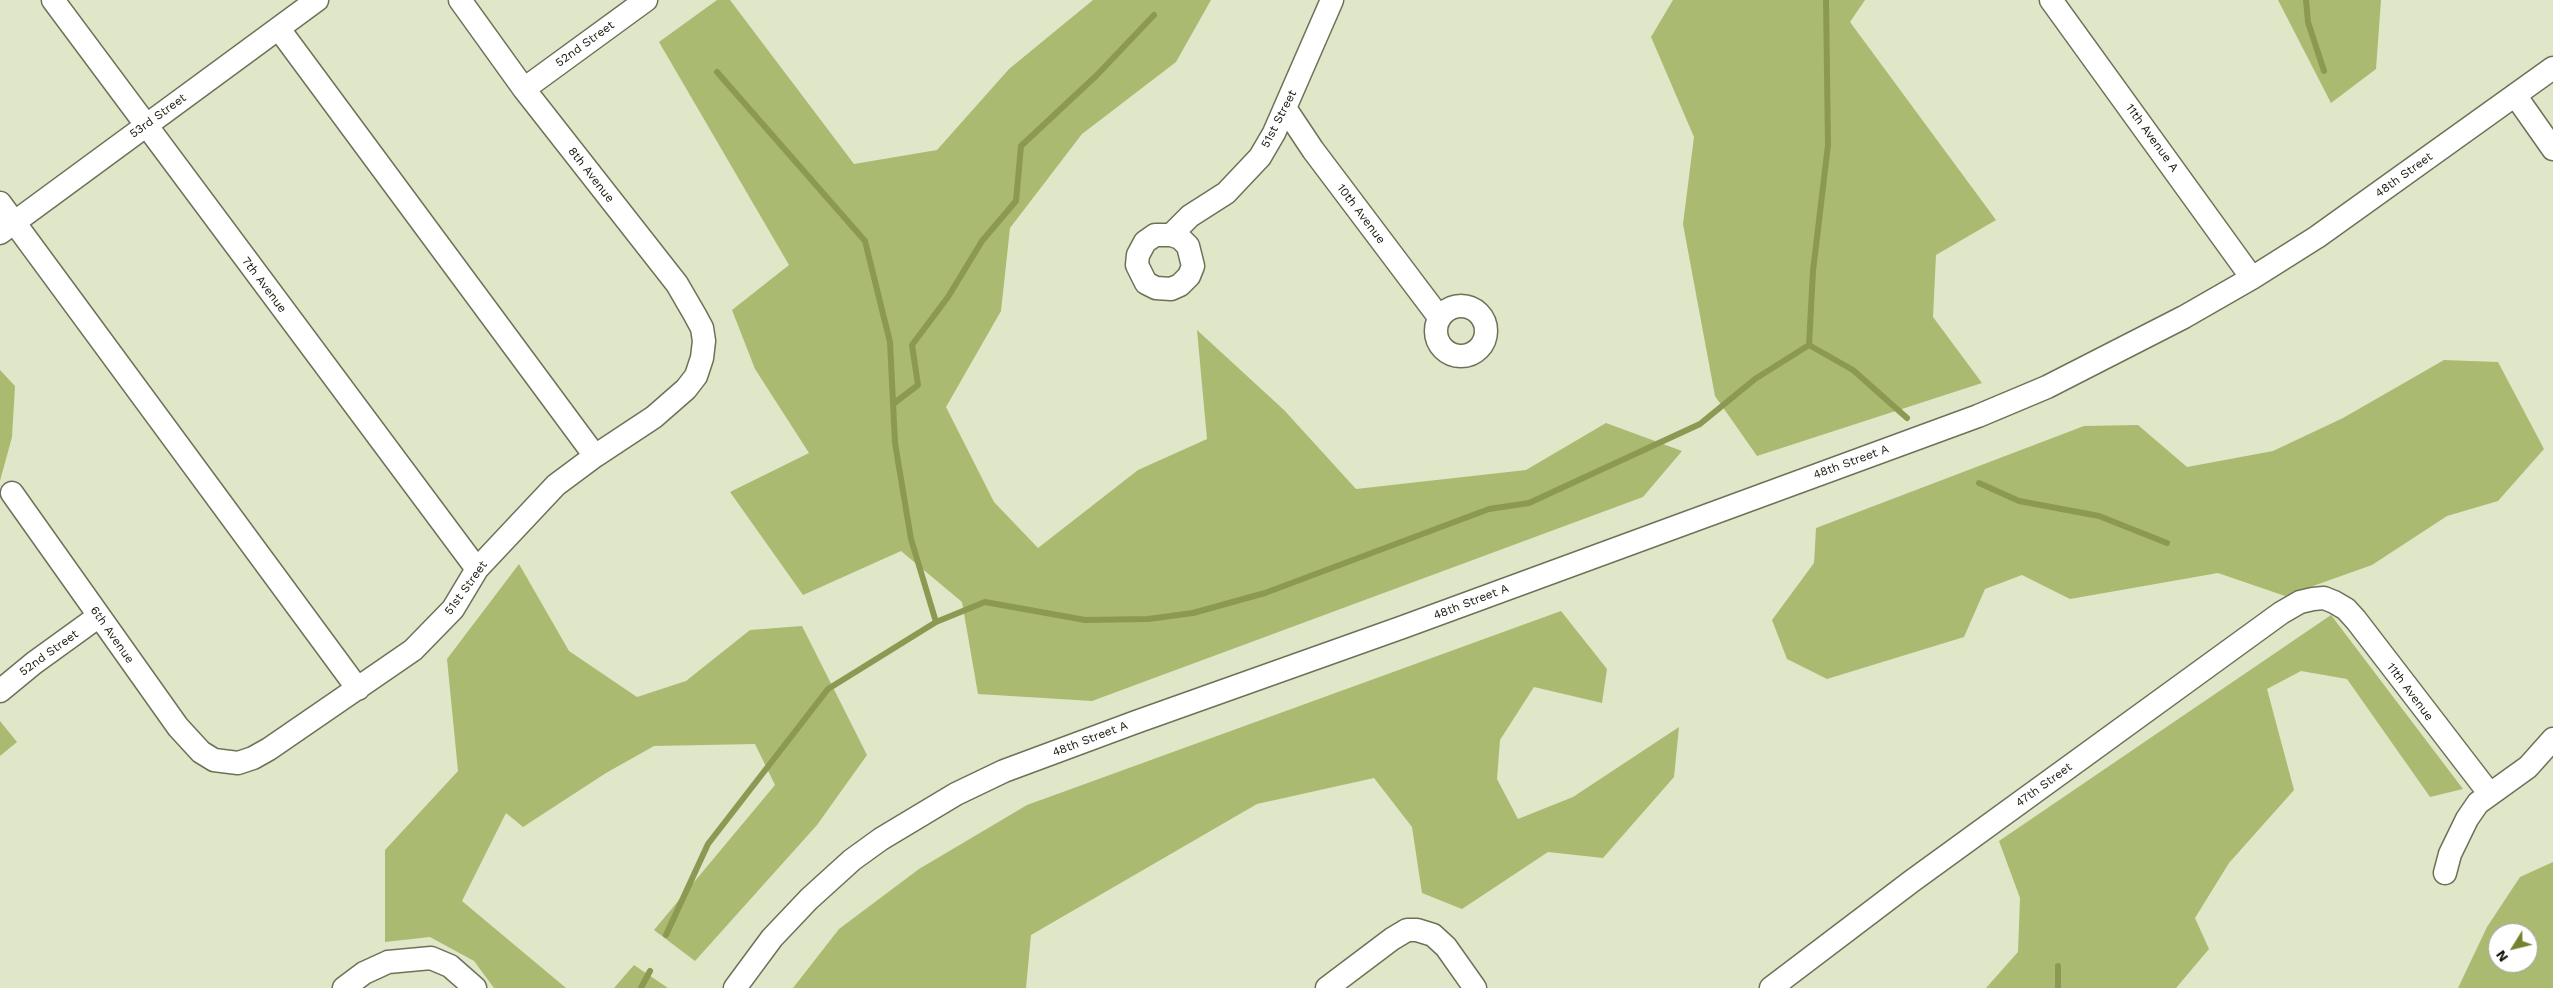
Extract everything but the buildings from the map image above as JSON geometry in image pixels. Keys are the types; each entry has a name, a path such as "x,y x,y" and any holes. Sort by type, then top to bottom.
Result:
{"street":[{"name":"7th Avenue","path":"53,0 477,569"},
{"name":"53rd Street","path":"7,228 317,0"},
{"name":"8th Avenue","path":"460,0 524,88 677,284 702,328 704,342 702,358"},
{"name":"52nd Street","path":"524,88 646,0"},
{"name":"51st Street","path":"1171,235 1190,216 1226,193 1247,172 1274,133 1332,0"},
{"name":"11th Avenue A","path":"2051,0 2252,278"},
{"path":"279,29 595,456"},
{"name":"48th Street","path":"2252,278 2317,237 2553,68"},
{"path":"2514,95 2553,149"},
{"name":"10th Avenue","path":"1285,108 1314,150 1439,317"},
{"path":"0,204 7,228 358,688"},
{"name":"48th Street A","path":"735,988 772,938 809,899 852,860 917,816 996,775 1136,722 1403,627 1978,416 2047,387 2105,358 2252,278"},
{"name":"51st Street","path":"224,762 238,763 253,758 414,650 453,609 477,569 556,485 673,402 696,376 702,358"},
{"name":"6th Avenue","path":"12,493 178,728 201,752 214,760 224,762"},
{"name":"11th Avenue","path":"2324,598 2346,609 2356,620 2489,793"},
{"name":"47th Street","path":"1771,988 1912,881 2281,613 2300,602 2324,598"},
{"name":"52nd Street","path":"0,691 34,663 99,616"},
{"path":"2445,873 2450,854 2467,819 2478,803 2528,766 2553,739"},
{"path":"1327,988 1392,939 1407,930 1417,930 1433,935 1446,947 1476,988"},
{"path":"344,988 364,973 388,962 431,958 450,966 475,988"}],"green space":[{"path":"717,0 730,0 854,164 937,150 1009,69 1093,0 1211,0 1176,62 1082,134 1010,228 1001,311 946,407 994,502 1038,548 1138,470 1207,439 1197,330 1284,410 1356,489 1526,470 1606,423 1682,451 1643,497 1092,701 978,694 962,602 901,551 803,595 730,492 809,453 755,369 732,310 789,265 659,42"},
{"path":"1673,0 1865,0 1850,22 1996,220 1936,255 1933,317 1982,383 1757,456 1715,396 1683,224 1694,137 1651,37"},
{"path":"2278,0 2381,0 2376,69 2331,103"},
{"path":"2444,360 2498,362 2544,449 2498,501 2447,516 2372,565 2285,596 2218,573 2070,599 2022,575 1985,589 1964,637 1827,679 1787,659 1772,620 1814,563 1816,528 2084,426 2138,425 2187,467 2273,451 2343,418"},
{"path":"0,370 15,386 12,437 0,481"},
{"path":"519,564 569,651 637,697 686,681 750,630 802,626 867,755 817,825 695,961 654,930 775,785 755,744 654,746 606,773 523,827 506,813 462,901 566,988 494,988 474,961 430,937 385,942 385,850 458,771 447,659"},
{"path":"1561,611 1607,669 1602,703 1534,687 1500,740 1497,779 1518,819 1573,797 1679,727 1674,777 1603,858 1548,852 1462,909 1422,893 1412,827 1374,778 1257,804 1031,935 1026,988 793,988 839,929 919,869 1027,805"},
{"path":"2331,615 2463,789 2430,797 2347,679 2301,671 2267,689 2294,790 2229,863 2195,918 2209,949 2176,988 1986,988 2018,952 2020,898 1999,841"},
{"path":"0,721 17,742 0,756"},
{"path":"2553,862 2553,988 2458,988 2488,925 2488,973 2538,973 2538,923 2490,923 2520,877"},
{"path":"634,965 668,988 614,988"}],"waterway":[{"path":"666,935 708,844 828,689 936,622 985,602 1085,620 1148,619 1193,613 1265,593 1489,509 1529,503 1700,424 1755,379 1809,345 1813,271 1828,145 1826,0"},
{"path":"2306,0 2308,22 2324,71"},
{"path":"893,404 918,385 912,345 948,297 982,241 1016,201 1021,146 1097,75 1154,15"},
{"path":"717,72 865,241 890,342 895,443 911,539 936,622"},
{"path":"1809,345 1853,370 1907,418"},
{"path":"1979,483 2019,501 2099,516 2167,543"},
{"path":"2058,966 2058,988"},
{"path":"641,988 650,971"}]}
